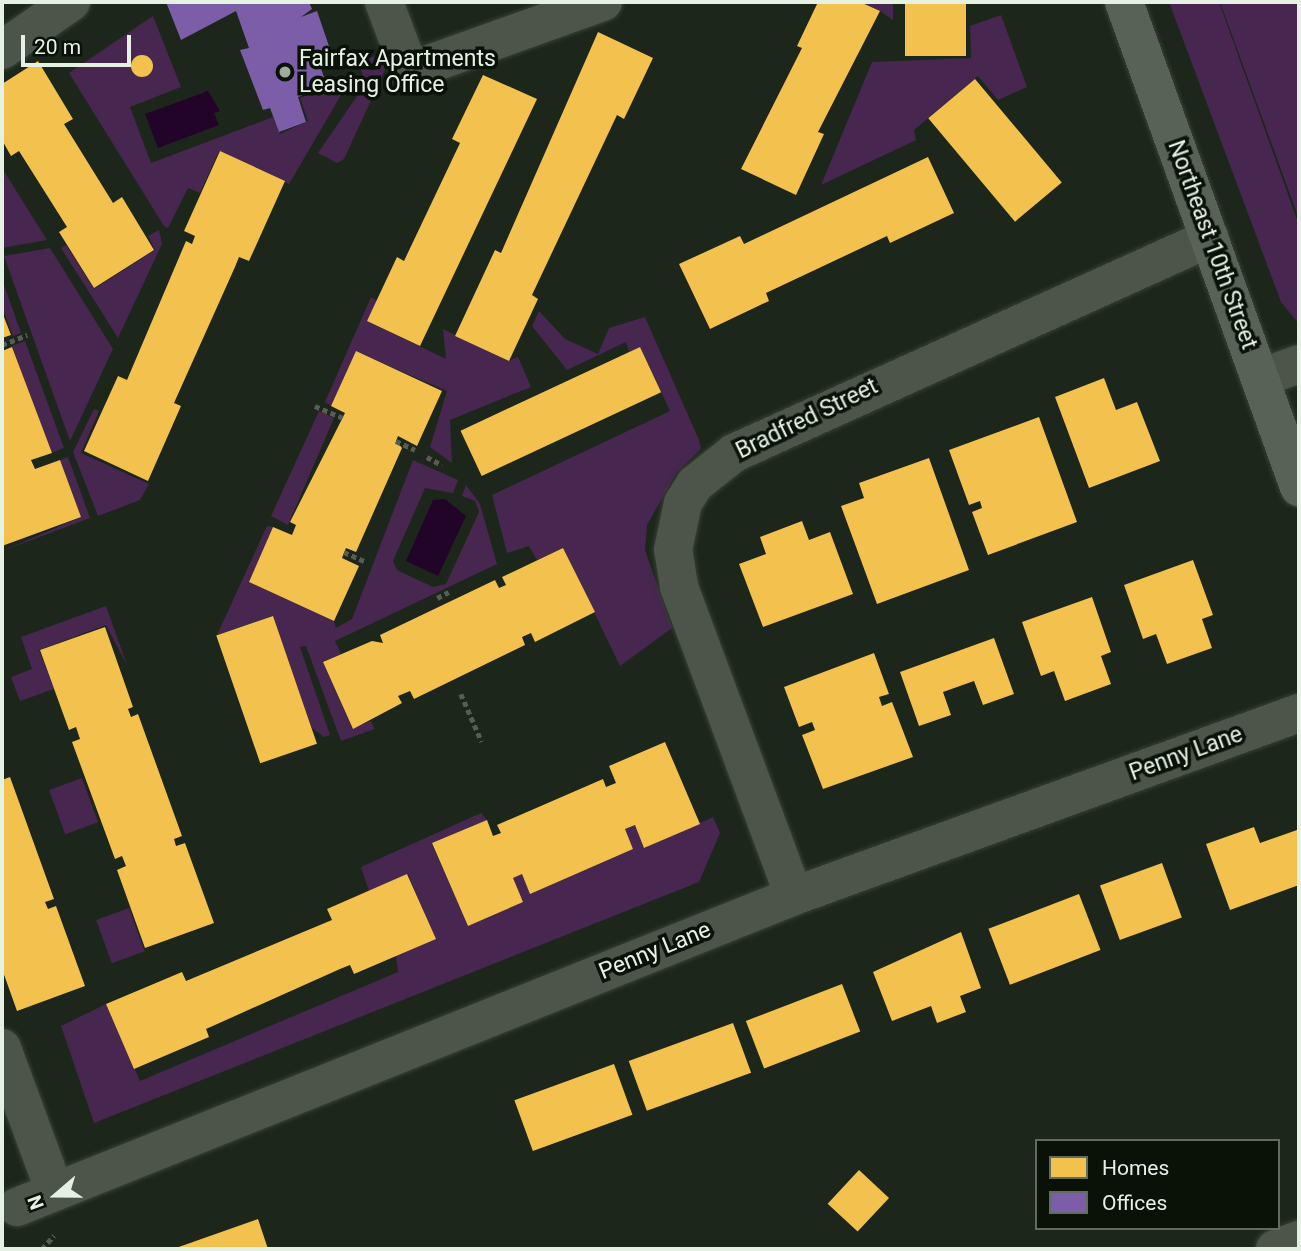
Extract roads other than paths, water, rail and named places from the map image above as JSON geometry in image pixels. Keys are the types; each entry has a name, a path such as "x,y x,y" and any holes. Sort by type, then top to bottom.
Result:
{"main road":[{"name":"Northeast 10th Street","path":"1124,2 1299,487"}],"street":[{"path":"2,50 71,2"},
{"path":"384,2 410,71 603,2"},
{"name":"Bradfred Street","path":"794,896 679,586 673,550 684,503 695,484 734,453 1210,238"},
{"path":"1260,378 1299,364"},
{"name":"Penny Lane","path":"17,1207 794,896 1299,713"},
{"path":"2,1048 55,1192"},
{"path":"1275,1249 1299,1240"}],"place":[{"name":"Fairfax Apartments Leasing Office","path":"285,72"}]}
